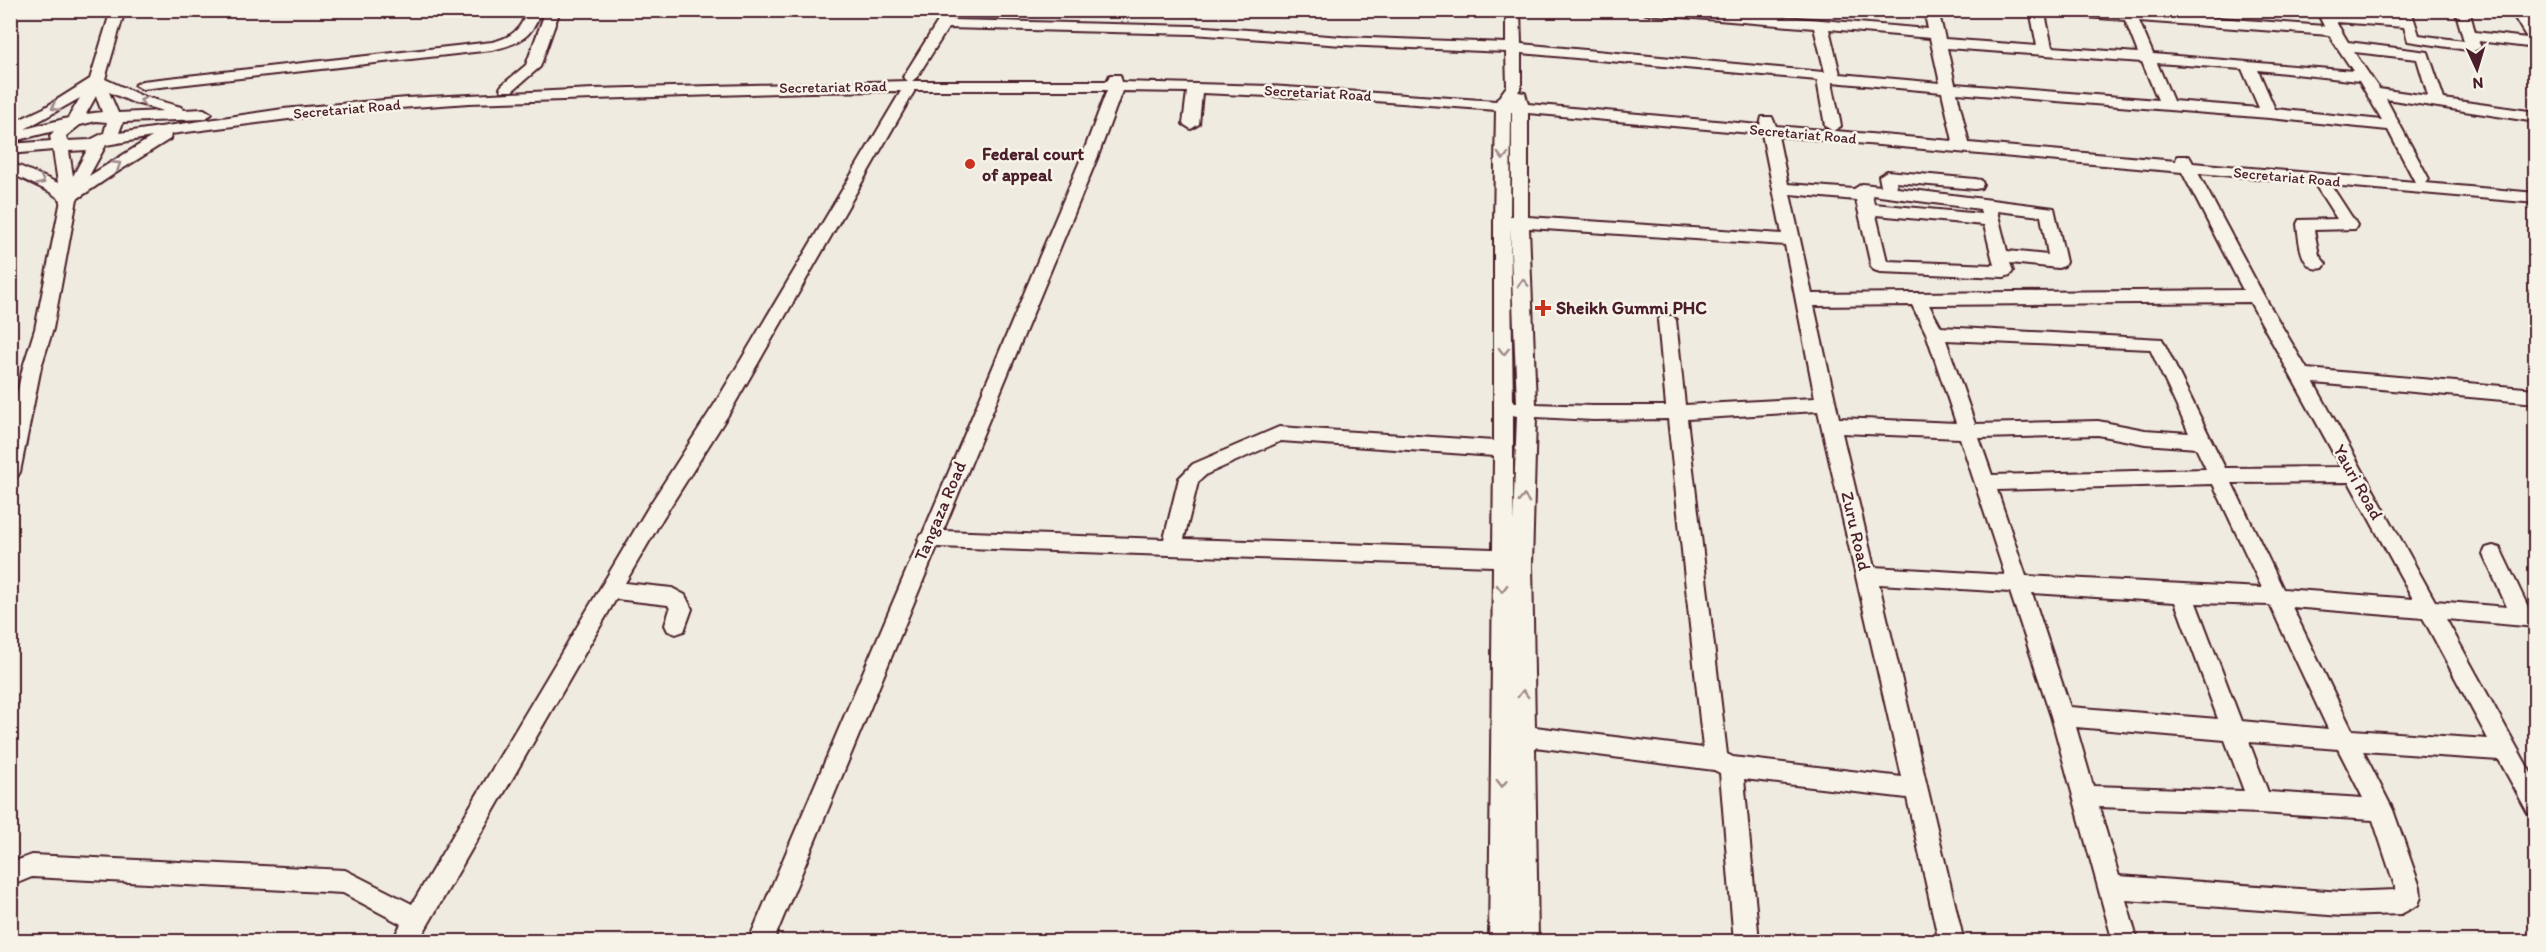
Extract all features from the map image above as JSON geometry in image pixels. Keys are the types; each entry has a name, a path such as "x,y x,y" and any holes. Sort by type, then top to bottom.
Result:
{"street":[{"path":"69,199 58,136 74,122 97,81 118,10"},
{"path":"142,85 492,46 520,38 527,31 534,10"},
{"path":"507,88 533,67 553,10"},
{"path":"1513,10 1515,48 1513,100 1519,136 1511,221 1504,407 1502,558 1525,887 1526,942"},
{"path":"1647,10 1734,14 2045,50 2248,65 2364,77"},
{"path":"1931,10 1962,143"},
{"path":"2037,10 2045,50"},
{"path":"2047,10 2131,18 2223,17 2332,31"},
{"path":"2421,179 2394,126 2332,31 2324,14 2407,17 2413,38 2474,47 2462,10"},
{"path":"2517,10 2535,43"},
{"path":"404,942 656,512 723,407 908,91 908,81 948,17 1193,30 1342,41 1515,48 1950,88 2270,113 2394,126"},
{"path":"2131,18 2149,58 2152,74 2168,106"},
{"path":"1820,24 1829,76 1833,126"},
{"path":"2469,34 2535,43"},
{"path":"2343,46 2423,55 2437,102"},
{"path":"2248,65 2270,113"},
{"path":"533,67 537,80 544,86"},
{"path":"97,81 137,99 193,114"},
{"path":"10,472 32,367 44,329 69,199 100,141 116,127 116,122 111,118 97,81"},
{"path":"10,129 49,111 97,81"},
{"name":"Secretariat Road","path":"60,145 76,147 223,121 512,97 908,81"},
{"name":"Secretariat Road","path":"74,122 96,117 193,114 544,86 908,81 1325,84 2185,163 2535,189"},
{"name":"Secretariat Road","path":"1114,83 1513,100"},
{"name":"Tangaza Road","path":"760,942 928,539 1017,333 1089,156 1114,83"},
{"path":"1191,124 1195,88"},
{"path":"2374,93 2535,117"},
{"path":"10,136 74,122"},
{"name":"Secretariat Road","path":"1767,125 1833,126 1962,143"},
{"name":"Zuru Road","path":"1767,125 1826,404 1952,942"},
{"path":"69,199 140,150 179,129"},
{"path":"10,149 60,145"},
{"name":"Secretariat Road","path":"2185,163 2320,180 2535,198"},
{"name":"Yauri Road","path":"2185,163 2255,296 2301,375 2535,804"},
{"path":"10,167 56,188 69,199"},
{"path":"1890,192 1887,176 1975,184"},
{"path":"2317,264 2312,256 2305,224 2349,225 2320,180"},
{"path":"1780,189 1865,202 1989,212 2048,212 2058,262 2001,256"},
{"path":"1862,189 1890,192 1989,212 2004,271 1880,266 1862,189"},
{"path":"1511,221 1790,240"},
{"path":"1501,942 1501,885 1513,734 1527,410 1511,221"},
{"path":"1805,300 2255,296"},
{"path":"1917,298 1935,333 2020,584 2086,796 2126,942"},
{"path":"1667,320 1693,574 1723,763 1747,942"},
{"path":"1935,333 2156,343 2345,740 2381,810 2408,887 2409,897 2401,902 2342,904 2110,887"},
{"path":"2301,375 2535,396"},
{"path":"1504,407 1551,412 1676,412 1826,404"},
{"path":"1831,425 1967,431 2098,428 2145,437 2204,441"},
{"path":"1172,547 1189,478 1200,469 1279,434 1503,449"},
{"path":"1985,483 2353,474"},
{"path":"928,539 1502,558"},
{"path":"2493,554 2529,617"},
{"path":"1867,575 2182,594 2277,597 2529,617"},
{"path":"611,590 672,597 678,601 681,609 676,625"},
{"path":"2182,594 2260,802"},
{"path":"2062,716 2345,740 2506,750"},
{"path":"1513,734 1916,789"},
{"path":"2086,796 2260,802 2381,810"},
{"path":"10,875 32,866 345,882 416,919"},
{"path":"1501,885 1525,887"}],"place":[{"name":"Federal court of appeal","path":"970,164"},
{"name":"Sheikh Gummi PHC","path":"1543,308"}]}
